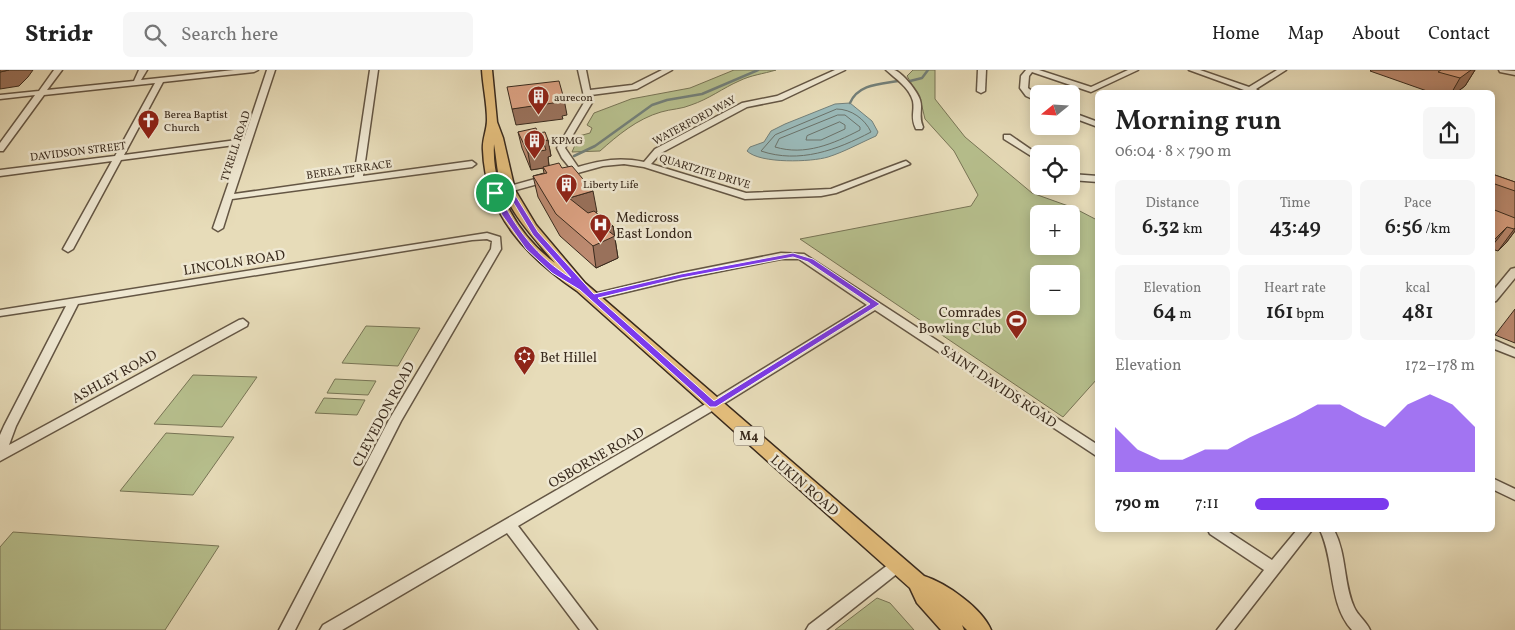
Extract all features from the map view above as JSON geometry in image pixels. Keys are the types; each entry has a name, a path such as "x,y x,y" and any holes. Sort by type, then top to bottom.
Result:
{"main road":[{"name":"M4","path":"486,70 492,122 488,149 495,193"},
{"name":"M4","path":"492,122 498,134 509,190"},
{"name":"LUKIN ROAD","path":"509,190 535,234 566,266 587,293"},
{"name":"LUKIN ROAD","path":"495,193 506,215 529,247 554,271 587,293 917,582 924,597 954,630"},
{"name":"LUKIN ROAD","path":"917,582 930,585 981,630"}],"street":[{"path":"0,149 33,107 40,93 58,70"},
{"path":"136,83 143,70"},
{"path":"0,97 254,70"},
{"name":"TYRELL ROAD","path":"218,228 230,197 271,70"},
{"path":"358,179 374,70"},
{"path":"577,171 566,158 561,148 587,105 588,93 582,70"},
{"path":"588,93 634,87 668,70"},
{"name":"WATERFORD WAY","path":"644,165 658,151 740,108 779,98 841,70"},
{"path":"890,70 902,79 917,103 914,109 919,127"},
{"path":"981,91 982,70"},
{"path":"1030,95 1024,88 1025,76 1031,70 1091,90 1134,70"},
{"path":"1193,70 1244,90"},
{"path":"1249,90 1282,70"},
{"path":"1503,70 1515,73"},
{"path":"68,249 120,157 160,80"},
{"path":"1080,118 1095,124"},
{"path":"1007,137 1030,152"},
{"name":"DAVIDSON STREET","path":"0,173 248,141"},
{"name":"BEREA TERRACE","path":"230,197 472,164"},
{"name":"QUARTZITE DRIVE","path":"495,193 596,166 644,165 745,196 831,192 906,164"},
{"path":"1080,178 1095,180"},
{"name":"LINCOLN ROAD","path":"0,313 472,237"},
{"name":"CLEVEDON ROAD","path":"287,630 395,420 496,249 497,239 493,237 472,237"},
{"name":"SAINT DAVIDS ROAD","path":"587,293 793,255 810,261 1095,450"},
{"path":"1495,295 1515,271"},
{"path":"0,451 10,426 74,301"},
{"name":"OSBORNE ROAD","path":"328,630 713,405 876,304"},
{"name":"ASHLEY ROAD","path":"0,456 243,323"},
{"path":"1495,344 1515,353"},
{"path":"1495,485 1515,495"},
{"path":"509,525 589,630"},
{"path":"1218,532 1274,569"},
{"path":"1225,630 1302,532"},
{"path":"1328,532 1335,549 1348,615 1362,630"},
{"path":"814,630 898,565"}],"green space":[{"path":"734,70 776,70 744,79 704,100 688,106 652,115 621,133 600,151 572,152 579,136 590,133 592,128 587,125 594,113 631,99 690,88"},
{"name":"Comrades Bowling Club","path":"913,70 935,70 935,99 965,137 1030,191 1030,195 1038,195 1066,205 1030,205 1030,255 1080,255 1080,211 1095,219 1095,381 1063,417 800,239 971,206 978,195 954,151 925,119 920,98 907,76"},
{"path":"366,326 420,328 398,366 342,363"},
{"path":"193,375 257,377 222,427 154,424"},
{"path":"335,379 376,381 368,395 327,393"},
{"path":"324,398 365,400 357,415 315,413"},
{"path":"166,433 234,437 193,495 120,491"},
{"path":"13,532 219,546 165,630 0,630 0,547"},
{"path":"877,598 890,603 914,630 835,630"}],"water":[{"path":"850,103 872,121 878,132 876,136 834,155 820,159 774,160 754,155 747,151 750,147 764,142 771,131 785,124 835,104"}],"building":[{"path":"1441,70 1471,70 1460,78 1438,72"},
{"path":"559,81 564,99 559,100 560,102 512,109 507,87"},
{"path":"536,128 538,133 545,132 548,140 543,141 546,150 528,153 518,132"},
{"path":"559,163 562,168 572,166 593,191 569,198 588,213 594,211 613,226 606,229 615,236 593,246 556,214 533,176 547,173 543,167"},
{"path":"1495,175 1515,182 1515,191 1495,184"},
{"path":"1495,210 1515,218 1515,228 1507,227 1495,239"}],"waterway":[{"path":"574,156 595,146 652,105 667,100 702,94 758,70"},
{"path":"910,81 922,78 928,70"},
{"path":"850,103 858,92 864,88 898,81"}],"place":[{"name":"aurecon","path":"538,116"},
{"name":"Berea Baptist Church","path":"148,139"},
{"name":"KPMG","path":"535,159"},
{"name":"Liberty Life","path":"567,203"},
{"name":"Medicross East London","path":"600,244"},
{"name":"Comrades Bowling Club","path":"1017,339"},
{"name":"Bet Hillel","path":"524,376"}],"route":[{"path":"495,193 506,215 529,247 554,271 582,288 713,405 876,304 810,261 801,256 793,255 681,276 592,297 582,288 566,266 535,234 509,190 495,193"}]}
